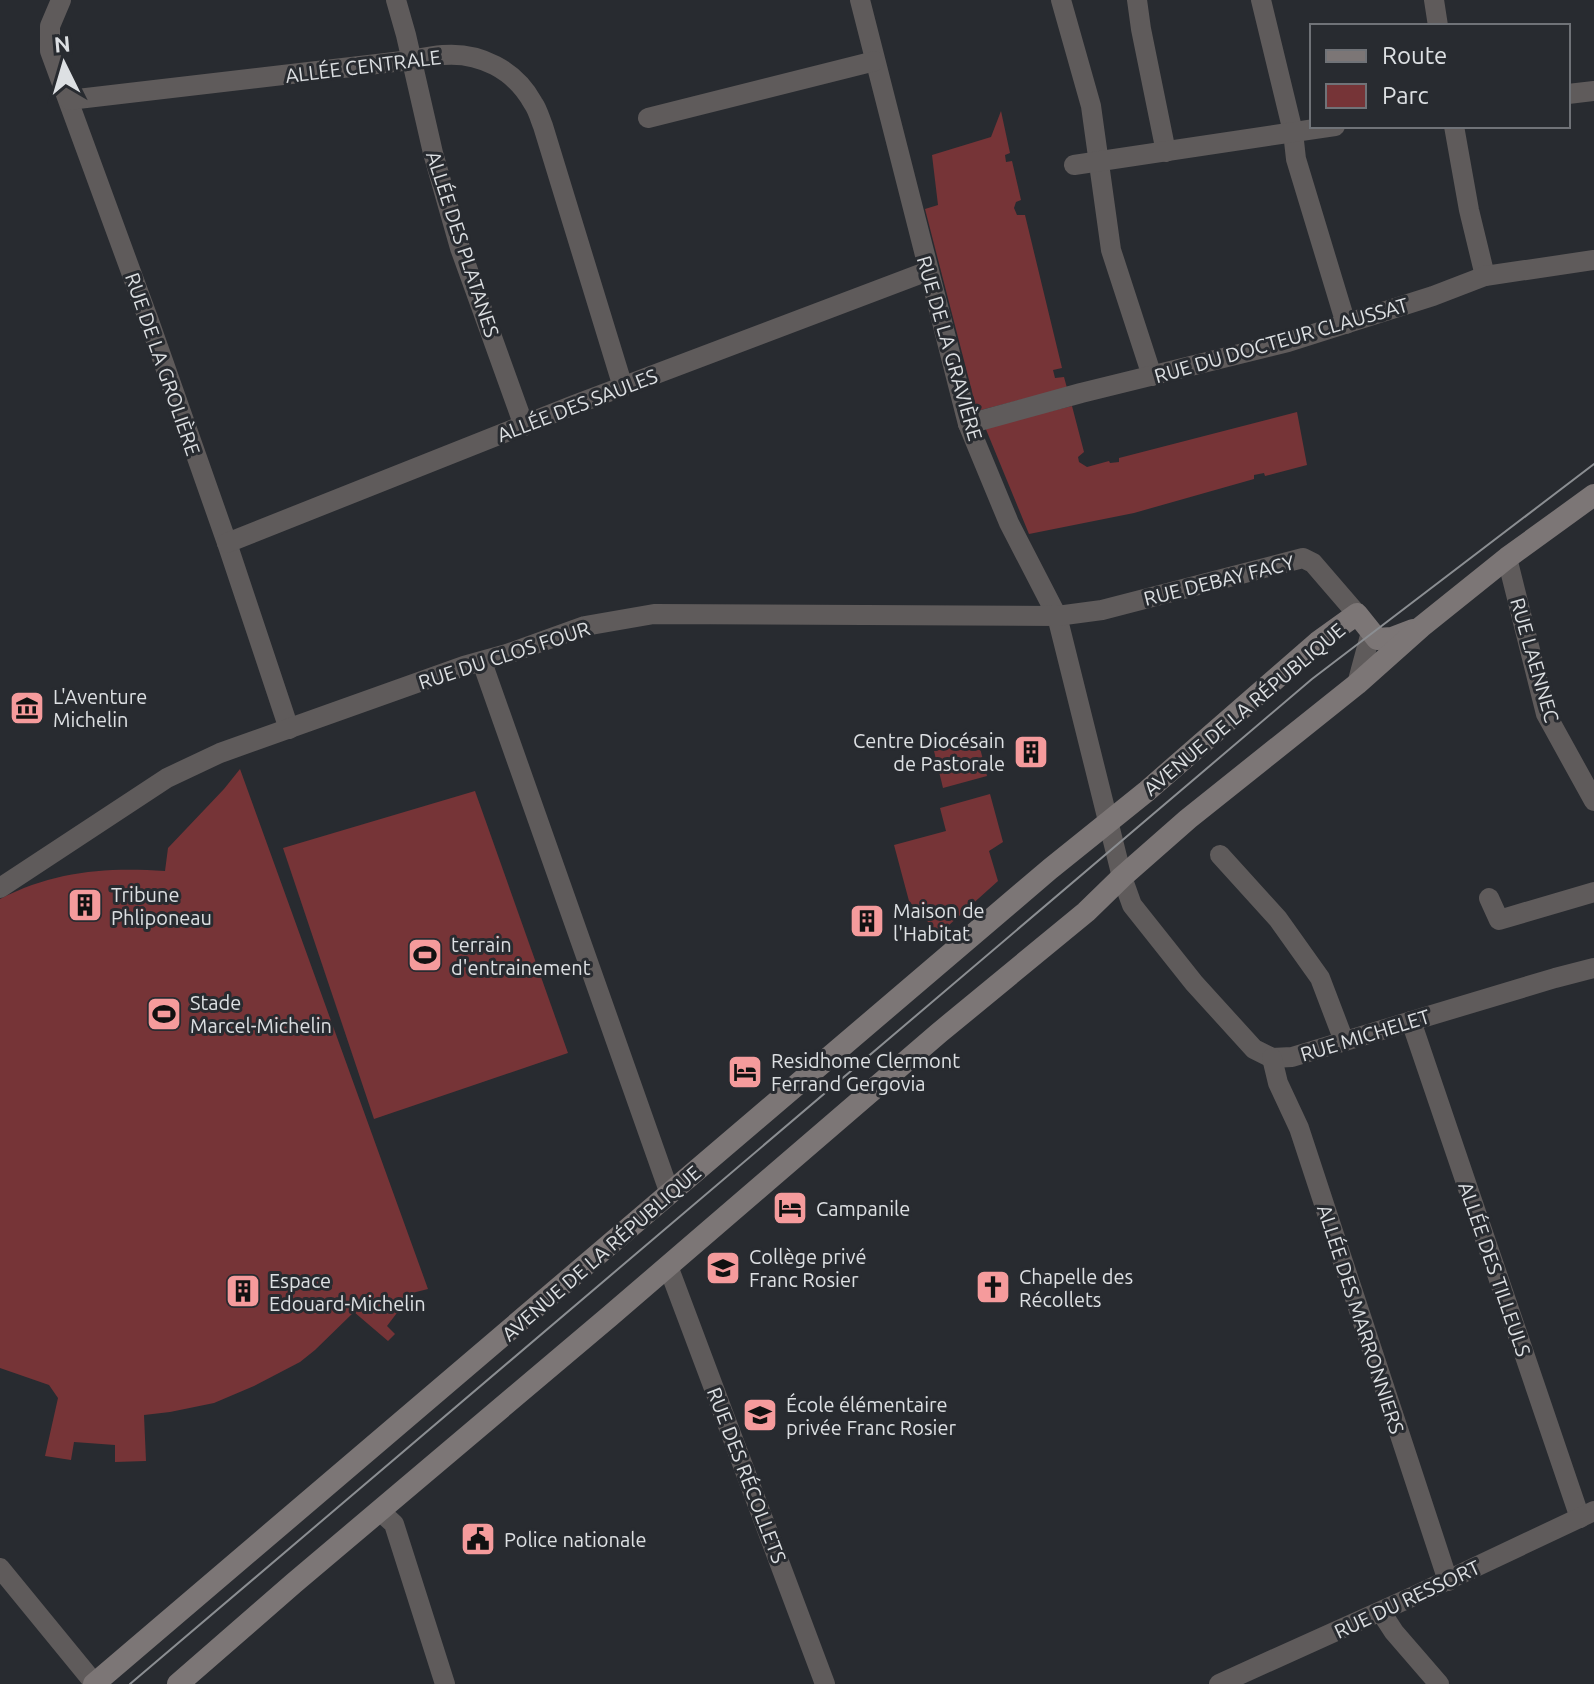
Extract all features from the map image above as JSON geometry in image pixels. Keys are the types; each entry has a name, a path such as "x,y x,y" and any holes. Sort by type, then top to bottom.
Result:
{"main road":[{"name":"AVENUE DE LA RÉPUBLIQUE","path":"178,1684 928,1043 1086,912 1188,819 1357,684 1421,627 1507,558 1594,495"},
{"name":"AVENUE DE LA RÉPUBLIQUE","path":"95,1684 1318,642 1357,614 1377,639 1392,638 1421,627"}],"street":[{"name":"RUE DE LA GROLIÈRE","path":"61,0 50,26 50,51 227,543 289,729"},
{"name":"ALLÉE DES PLATANES","path":"396,0 433,153 460,248 524,426"},
{"name":"RUE DE LA GRAVIÈRE","path":"860,0 968,424 1009,523 1057,616 1109,823"},
{"path":"1061,0 1091,106 1111,250 1152,376"},
{"path":"1137,0 1166,152"},
{"path":"1261,0 1293,132 1296,159 1346,324"},
{"path":"1434,0 1438,24"},
{"name":"ALLÉE CENTRALE","path":"69,100 444,55 470,56 497,65 517,80 534,103 623,387"},
{"path":"648,118 875,61"},
{"path":"1570,94 1594,91"},
{"path":"1074,165 1321,128"},
{"path":"1454,128 1485,276"},
{"name":"RUE DU DOCTEUR CLAUSSAT","path":"968,424 1288,342 1433,296 1485,276 1594,260"},
{"name":"ALLÉE DES SAULES","path":"227,543 928,271"},
{"name":"RUE DEBAY FACY","path":"1057,616 1102,610 1303,558 1313,563 1357,614"},
{"name":"RUE LAENNEC","path":"1507,558 1546,714 1594,801"},
{"name":"RUE DU CLOS FOUR","path":"0,888 167,778 220,753 585,626 654,614 1057,616"},
{"path":"1357,684 1371,632"},
{"path":"482,662 670,1194"},
{"path":"1109,823 1122,877"},
{"path":"1220,855 1278,919 1320,978 1344,1041"},
{"name":"RUE MICHELET","path":"1122,877 1132,905 1166,949 1254,1049 1272,1058 1292,1057 1594,968"},
{"path":"1489,898 1499,920 1594,892"},
{"name":"ALLÉE DES TILLEULS","path":"1411,1021 1587,1514"},
{"name":"ALLÉE DES MARRONNIERS","path":"1272,1058 1278,1083 1299,1128 1448,1581"},
{"name":"RUE DES RÉCOLLETS","path":"668,1266 825,1684"},
{"path":"380,1511 394,1524 445,1684"},
{"name":"RUE DU RESSORT","path":"1219,1684 1381,1612 1587,1514"},
{"path":"0,1568 95,1684"},
{"path":"1381,1612 1394,1632 1439,1684"}],"green space":[{"path":"1001,111 1010,153 1005,155 1006,162 1012,161 1021,200 1016,202 1014,208 1017,215 1025,215 1062,368 1053,370 1055,378 1064,377 1067,388 977,411 925,209 938,205 932,155 991,137"},
{"path":"1072,406 1084,452 1078,457 1079,462 1087,467 1109,461 1119,462 1119,458 1297,412 1307,465 1265,476 1264,473 1254,475 1254,479 1134,513 1029,534 985,427"},
{"path":"978,740 987,776 943,788 934,751"},
{"name":"Stade Marcel-Michelin","path":"240,769 428,1289 412,1293 387,1326 395,1334 388,1341 354,1312 300,1362 254,1386 214,1403 144,1415 146,1461 115,1462 115,1445 74,1442 71,1460 45,1456 58,1398 49,1385 0,1368 0,899 40,882 81,873 165,871 168,848"},
{"path":"475,791 568,1053 374,1119 283,848"},
{"path":"990,794 1003,842 989,851 998,881 939,934 909,901 894,845 946,831 940,808"}],"tram line":[{"path":"130,1684 1312,679 1594,464"}],"place":[{"name":"L'Aventure Michelin","path":"27,708"},
{"name":"Centre Diocésain de Pastorale","path":"1031,752"},
{"name":"Tribune Phliponeau","path":"85,905"},
{"name":"Maison de l'Habitat","path":"867,921"},
{"name":"terrain d'entrainement","path":"425,955"},
{"name":"Stade Marcel-Michelin","path":"164,1014"},
{"name":"Residhome Clermont Ferrand Gergovia","path":"745,1072"},
{"name":"Campanile","path":"790,1208"},
{"name":"Collège privé Franc Rosier","path":"723,1268"},
{"name":"Chapelle des Récollets","path":"993,1287"},
{"name":"Espace Edouard-Michelin","path":"243,1291"},
{"name":"École élémentaire privée Franc Rosier","path":"760,1415"},
{"name":"Police nationale","path":"478,1539"}]}
